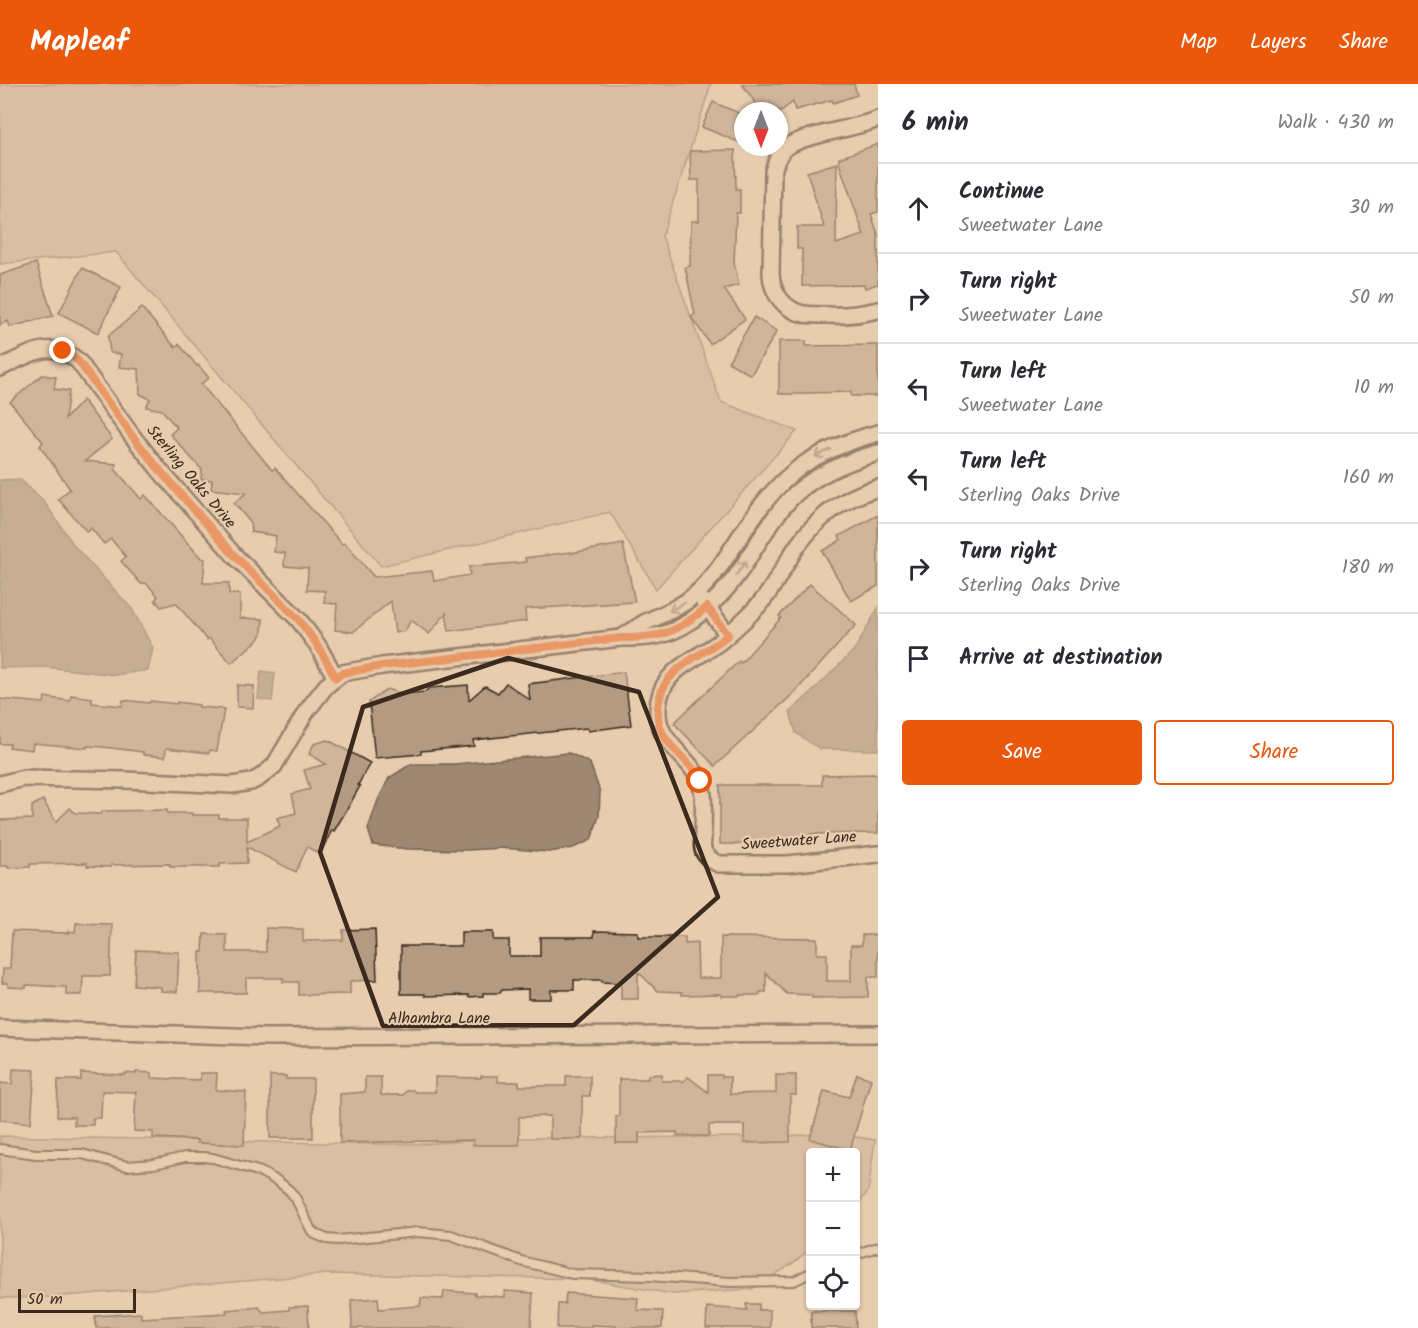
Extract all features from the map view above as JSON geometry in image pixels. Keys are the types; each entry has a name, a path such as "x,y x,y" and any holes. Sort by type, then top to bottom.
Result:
{"street":[{"path":"878,119 796,142 783,150 776,160 773,172 771,274 771,282 778,298 794,311 837,316 878,310"},
{"name":"Sterling Oaks Drive","path":"0,368 50,348 63,351 79,362 133,437 175,489 234,555 299,620 318,646 336,678"},
{"path":"621,638 644,623 684,604 697,593 718,569 754,514 783,479 817,455 878,433"},
{"path":"0,772 24,778 232,785 251,782 274,766 306,712 326,686 342,673 382,666 621,638 646,638 675,630 707,607 729,585 779,512 795,495 812,481 837,466 878,453"},
{"name":"Sweetwater Lane","path":"878,488 849,499 827,513 799,544 766,596 745,621 719,642 672,673 663,686 657,718 662,734 693,769 700,781 703,795 703,849 709,859 719,864 788,864 878,854"},
{"path":"697,593 728,635"},
{"path":"0,784 24,778"},
{"name":"Alhambra Lane","path":"0,1028 266,1037 878,1034"}],"lane":[{"path":"0,1149 36,1154 78,1153 127,1166 154,1164 185,1157 213,1158 261,1172 279,1182 296,1198 311,1230 327,1239 338,1240 418,1232 451,1235 521,1261 573,1274 650,1276 730,1282 794,1281 806,1275"},
{"path":"860,1252 878,1247"}],"highlighted area":[{"path":"508,658 639,692 718,897 574,1025 383,1026 320,852 363,707"}],"shaded area":[{"path":"0,84 711,84 662,236 721,402 797,431 656,589 610,512 381,566 116,252 0,264"},
{"path":"20,479 45,503 75,547 132,609 153,648 148,670 115,675 46,667 0,668 0,480"},
{"path":"878,608 878,750 820,749 796,733 790,712 855,649"},
{"path":"261,671 275,673 272,701 258,699"},
{"path":"569,753 590,763 600,792 599,816 591,840 573,848 549,852 503,848 408,849 373,845 368,829 378,800 389,778 411,764 455,764"},
{"path":"831,1133 875,1140 868,1191 860,1202 860,1148 806,1148 806,1252 752,1289 673,1294 585,1279 328,1274 52,1297 0,1298 0,1136 367,1144 422,1144 514,1138 773,1137"}],"building":[{"path":"742,84 854,84 857,95 833,103 832,100 795,110 793,102 788,106 788,102 755,102"},
{"path":"713,102 734,111 734,140 702,127"},
{"path":"878,144 878,212 871,214 878,234 878,284 865,288 864,285 802,286 802,249 797,249 797,227 824,227 807,172 837,163 836,244 864,235 839,158"},
{"path":"734,150 736,189 740,189 740,213 736,213 734,263 739,285 724,289 745,319 710,344 691,317 695,314 685,267 690,266 691,221 699,221 699,180 691,180 690,151"},
{"path":"36,263 53,316 10,327 8,321 0,325 0,275"},
{"path":"82,268 121,287 98,333 59,313"},
{"path":"142,308 175,347 179,344 209,378 201,384 272,470 275,468 374,577 432,571 434,581 470,575 469,567 526,562 525,558 623,544 635,602 525,609 526,621 449,631 446,613 429,634 411,620 405,631 395,633 391,601 353,632 335,630 337,604 324,603 325,591 307,590 308,568 284,566 285,553 274,552 276,536 251,532 250,522 234,503 246,493 211,489 212,480 201,479 202,470 170,434 177,428 162,410 146,407 150,399 140,394 139,369 119,367 121,354 110,353 108,336"},
{"path":"754,317 777,331 751,375 728,362"},
{"path":"779,341 806,341 806,346 878,345 878,396 851,396 851,392 779,394"},
{"path":"42,375 56,377 54,389 69,391 65,419 83,400 112,439 85,461 116,464 115,469 141,499 145,495 201,558 205,559 203,583 229,583 229,594 240,594 240,618 263,619 260,638 231,663 209,638 207,640 176,603 161,607 155,600 158,596 146,583 141,584 121,561 126,557 111,539 104,544 91,528 87,532 58,499 70,489 40,446 43,442 10,402"},
{"path":"878,515 878,586 851,601 822,551 841,540 839,536"},
{"path":"810,584 856,625 795,692 715,766 674,723 739,661 741,663 781,618 779,616"},
{"path":"624,672 631,725 588,731 587,728 473,740 474,746 375,758 369,702 387,689 403,694 425,692 429,688 468,685 469,700 485,686 498,693 506,683 530,700 528,684"},
{"path":"237,685 254,686 253,708 237,707"},
{"path":"71,695 92,698 92,703 122,706 123,700 149,703 150,701 177,704 177,702 224,709 217,751 210,750 209,753 166,748 165,757 103,747 87,746 87,748 33,743 32,750 9,747 10,744 0,744 0,699 44,703 45,697 70,701"},
{"path":"328,740 370,763 358,785 360,786 334,831 332,830 320,854 307,847 296,872 247,847 247,863 220,864 220,867 170,867 170,864 111,865 111,867 87,866 87,863 30,864 30,867 8,868 8,866 0,866 0,820 32,819 32,806 43,800 56,822 70,808 75,813 101,814 103,811 167,810 167,813 247,818 247,842 280,826 277,818 296,813 292,794 310,789 304,770 326,764 309,754 314,744"},
{"path":"878,774 878,833 810,834 810,844 720,844 720,785 822,785 822,775"},
{"path":"76,923 112,924 110,976 83,976 82,995 66,995 66,987 26,985 26,988 8,987 8,983 2,983 3,969 10,969 12,931 68,933 68,931 75,932"},
{"path":"266,928 303,929 303,941 343,940 343,930 375,929 377,980 350,981 350,994 299,995 299,982 283,982 283,978 246,978 246,993 200,993 200,952 203,952 204,934 227,935 227,952 266,952"},
{"path":"594,931 638,932 638,937 685,937 685,944 697,943 698,978 721,978 721,937 817,938 817,954 827,954 827,981 851,981 851,945 862,945 862,935 878,935 878,977 868,977 868,997 812,998 812,995 787,994 766,973 766,992 760,992 760,995 682,995 682,992 658,991 638,972 638,999 621,999 621,983 602,982 602,980 574,980 574,990 551,990 551,999 528,999 528,989 502,990 500,993 483,993 483,996 469,997 469,995 401,994 401,946 461,946 461,932 493,932 493,940 509,940 509,956 540,956 540,937 594,937"},
{"path":"136,950 179,952 177,992 161,991 161,987 134,985"},
{"path":"13,1069 35,1070 31,1123 0,1120 0,1083 12,1084"},
{"path":"136,1072 151,1073 151,1078 200,1080 200,1073 217,1073 216,1090 246,1092 244,1145 153,1138 153,1132 134,1131 136,1092 102,1091 101,1118 93,1118 93,1125 74,1125 74,1117 57,1117 58,1080 81,1080 81,1073 125,1075 125,1073 136,1074"},
{"path":"662,1074 662,1081 684,1081 688,1077 708,1092 708,1075 730,1077 730,1094 776,1093 776,1075 796,1075 796,1095 790,1095 790,1142 744,1143 744,1125 709,1125 709,1136 677,1136 677,1132 639,1133 639,1143 616,1143 619,1079 648,1079 648,1075"},
{"path":"857,1074 871,1079 851,1148 810,1139 824,1091 849,1097"},
{"path":"270,1076 286,1076 286,1079 313,1079 313,1138 270,1138"},
{"path":"481,1076 498,1076 498,1082 519,1082 519,1086 566,1086 566,1076 590,1076 590,1096 582,1096 582,1139 550,1139 550,1116 519,1117 519,1145 473,1145 473,1140 340,1143 340,1094 365,1092 365,1077 381,1077 381,1095 403,1095 407,1090 435,1092 435,1077 481,1078"},
{"path":"444,1291 505,1297 505,1291 533,1293 531,1328 352,1328 351,1300 378,1298 379,1309 420,1306 421,1298 443,1299"},
{"path":"566,1293 638,1298 637,1310 663,1311 662,1328 616,1328 616,1326 591,1325 591,1328 557,1328 558,1304 565,1304"},
{"path":"746,1304 759,1304 759,1310 770,1310 770,1328 706,1328 707,1307 747,1310"},
{"path":"308,1306 309,1328 96,1328 95,1316 141,1313 141,1318 227,1313 226,1310 259,1307 263,1312"},
{"path":"811,1311 855,1311 856,1328 811,1328"}],"route":[{"path":"63,351 79,362 133,437 188,504 234,555 299,620 318,646 336,678 342,673 382,666 621,638 646,638 675,630 707,607 728,635 672,673 663,686 657,718 662,734 693,769 700,781"}]}
